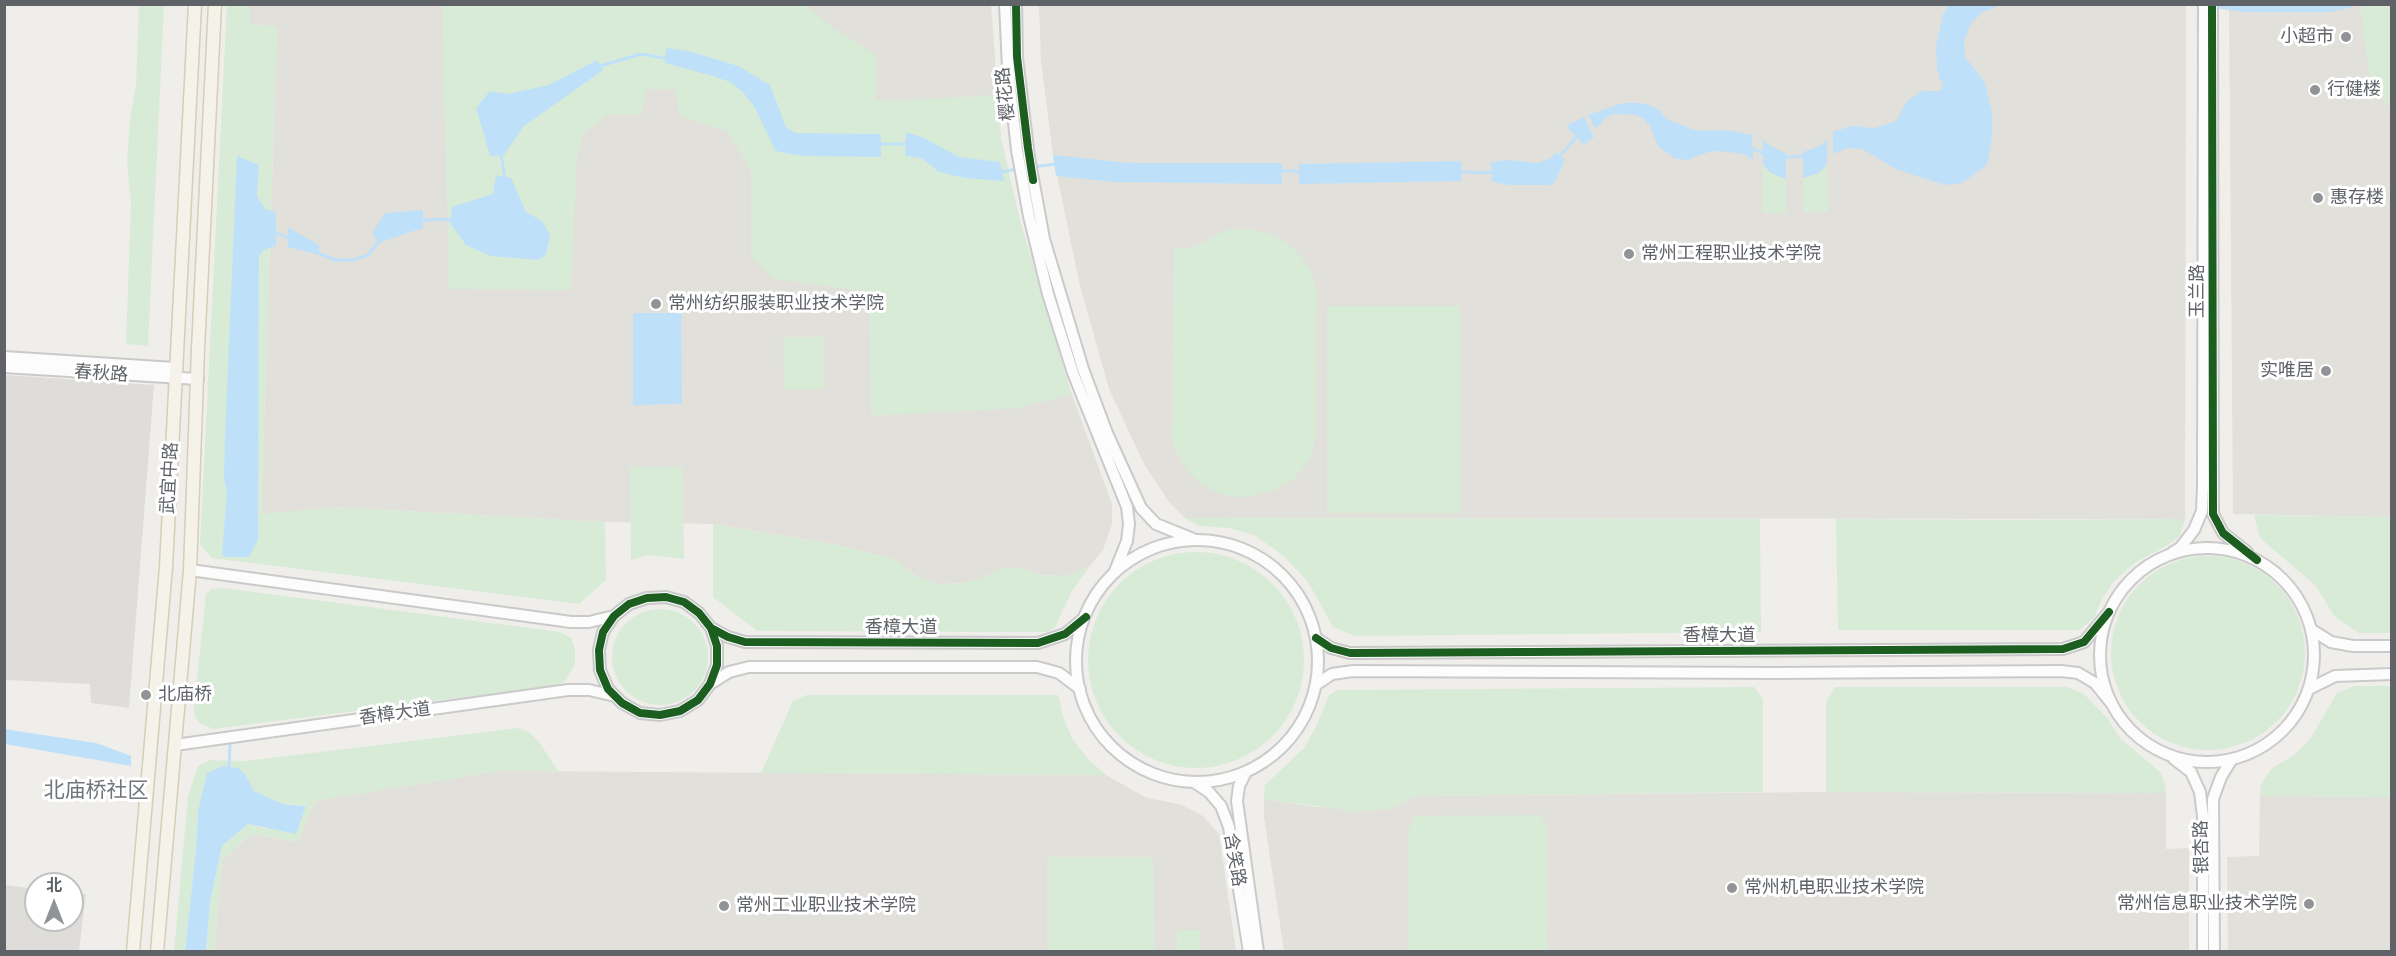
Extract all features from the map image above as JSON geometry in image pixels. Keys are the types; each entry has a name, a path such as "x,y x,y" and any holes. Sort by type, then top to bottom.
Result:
{"main road":[{"name":"武宜中路","path":"133,951 166,567 195,4"},
{"name":"武宜中路","path":"156,951 190,570 215,4"}],"street":[{"name":"樱花路","path":"1005,4 1008,68 1024,158 1034,180 1044,239 1083,369 1107,433 1141,508 1156,524 1204,542"},
{"name":"樱花路","path":"1016,4 1024,158 1022,183 1048,294 1073,373 1127,507 1130,524 1127,541 1114,575"},
{"name":"玉兰路","path":"2160,559 2181,548 2194,530 2202,512 2208,9"},
{"name":"玉兰路","path":"2208,9 2213,514 2223,533 2256,560"},
{"name":"春秋路","path":"4,357 175,373 198,379"},
{"name":"春秋路","path":"4,367 175,373"},
{"path":"1189,541 1204,542 1226,544 1251,553 1280,573 1291,585 1307,610 1316,638 1318,663 1317,684 1308,712 1287,742 1271,757 1246,771 1218,780 1194,782 1151,773 1115,750 1100,733 1084,704 1076,654 1080,631 1090,606 1104,585 1125,565 1148,552 1170,544 1189,541"},
{"path":"2205,548 2223,549 2256,560 2278,575 2296,594 2312,630 2315,663 2301,708 2283,731 2260,749 2232,759 2200,762 2169,755 2139,737 2126,726 2112,704 2103,680 2100,658 2102,636 2109,612 2122,590 2139,573 2160,559 2182,551 2205,548"},
{"path":"190,570 571,622 589,622 614,616"},
{"path":"666,597 684,602 699,613 711,628 717,646 717,665 710,684 698,700 680,711 660,715 640,712 622,703 608,689 600,670 599,650 603,632 614,616 629,604 646,598 666,597"},
{"name":"香樟大道","path":"1316,638 1331,648 1350,653 2063,649 2084,642 2109,612"},
{"name":"香樟大道","path":"711,628 728,638 745,642 1038,643 1065,634 1086,617"},
{"path":"2312,630 2331,642 2353,646 2391,646"},
{"path":"710,684 729,672 749,667 1037,667 1059,673 1080,689"},
{"name":"香樟大道","path":"1317,684 1332,675 1353,671 1776,674 2061,671 2078,674 2095,683 2112,704"},
{"path":"2308,689 2335,676 2391,674"},
{"name":"香樟大道","path":"175,745 568,690 589,690 615,696"},
{"name":"银杏路","path":"2169,755 2192,772 2200,792 2203,816 2203,951"},
{"name":"银杏路","path":"2214,951 2213,799 2220,777 2232,759"},
{"name":"含笑路","path":"1246,771 1239,786 1237,801 1258,951"},
{"name":"含笑路","path":"1194,782 1209,792 1221,806 1229,827 1249,951"}],"shaded area":[{"name":"常州纺织服装职业技术学院","path":"250,4 991,5 1001,139 1025,244 1070,389 1112,504 1112,524 1103,550 1089,567 1065,576 1037,575 1023,568 1002,568 983,578 964,583 939,584 918,577 894,559 828,543 713,524 605,522 333,507 261,515 277,27 250,25"},
{"name":"常州工程职业技术学院","path":"1039,5 2186,5 2185,519 1185,518 1169,502 1144,464 1109,389 1079,282 1053,155 1041,62"},
{"path":"2229,5 2391,5 2391,517 2233,514"},
{"path":"5,375 154,385 129,708 91,703 90,684 5,680"},
{"name":"常州工业职业技术学院","path":"499,771 1106,775 1145,797 1182,805 1203,816 1219,834 1236,951 214,952 222,860 251,834 298,842 314,801"},
{"name":"常州机电职业技术学院","path":"1826,792 2166,793 2166,849 2189,848 2189,951 1284,951 1264,817 1264,799 1315,807 1390,809 1416,796"},
{"name":"常州信息职业技术学院","path":"2260,796 2391,797 2391,951 2228,951 2227,857 2259,856"},
{"path":"5,885 24,887 24,932 81,932 79,951 5,951"}],"green space":[{"path":"139,5 164,5 148,346 126,344 131,203 127,163 130,119 136,84"},
{"path":"227,5 250,5 250,25 277,26 261,514 333,507 605,522 606,580 579,604 212,558 200,545"},
{"path":"442,5 807,5 830,26 876,55 876,100 998,95 1001,139 1019,217 1071,394 1019,408 871,416 869,292 773,279 751,257 751,170 727,131 679,116 676,90 645,89 642,115 610,114 583,134 577,158 571,290 449,289"},
{"path":"2360,5 2391,5 2391,108 2374,92 2370,83"},
{"path":"1763,165 1771,173 1786,179 1786,213 1762,213"},
{"path":"1827,165 1828,212 1804,213 1803,178 1819,173"},
{"path":"1249,229 1272,234 1284,241 1300,255 1313,275 1317,295 1316,438 1310,458 1295,478 1273,491 1248,497 1236,497 1216,492 1199,482 1186,469 1174,448 1172,438 1174,248 1191,248 1226,230"},
{"path":"1327,306 1460,306 1460,513 1327,513"},
{"path":"783,337 824,337 825,389 784,390"},
{"path":"630,467 683,467 684,559 648,555 631,560"},
{"path":"2254,515 2391,517 2391,633 2359,633 2335,617 2315,585 2260,538"},
{"path":"1185,518 1760,519 1761,632 1355,636 1333,627 1308,582 1284,556 1254,535 1229,528 1199,526"},
{"path":"1836,519 2185,519 2180,536 2136,562 2114,581 2102,599 2094,618 2079,630 1838,630"},
{"path":"713,524 828,543 894,559 918,577 939,584 964,583 983,578 1002,568 1023,568 1037,575 1065,576 1089,567 1072,591 1055,627 1047,632 757,631 713,597"},
{"path":"1196,552 1217,554 1237,560 1256,570 1279,591 1296,619 1302,639 1304,660 1302,681 1296,701 1286,720 1265,743 1237,760 1217,766 1196,768 1175,766 1155,760 1136,750 1113,729 1096,701 1090,681 1088,660 1090,639 1096,619 1106,600 1127,577 1155,560 1175,554"},
{"path":"2208,556 2245,563 2262,572 2277,584 2289,599 2298,616 2305,653 2298,690 2289,707 2277,722 2262,734 2245,743 2208,750 2171,743 2154,734 2139,722 2127,707 2118,690 2111,653 2118,616 2127,599 2139,584 2154,572 2171,563"},
{"path":"223,588 560,632 571,638 575,649 575,664 565,681 553,686 213,729 200,723 194,715 194,707 206,594 212,589"},
{"path":"660,609 678,613 694,623 704,639 708,657 704,675 694,691 678,701 660,705 642,701 626,691 616,675 612,657 616,639 626,623 642,613"},
{"path":"2354,686 2391,686 2391,797 2260,796 2261,784 2272,768 2293,756 2310,739 2337,693"},
{"path":"1754,687 1763,699 1763,792 1416,796 1390,809 1358,812 1264,799 1265,785 1304,748 1316,727 1329,695 1337,690"},
{"path":"1835,687 2067,687 2084,694 2108,719 2120,738 2161,773 2166,793 1826,792 1826,702"},
{"path":"807,695 1058,695 1064,720 1073,740 1089,760 1106,775 761,773 793,701"},
{"path":"519,728 529,732 539,742 558,771 499,771 315,801 298,842 251,834 222,860 214,951 206,952 210,902 222,846 248,824 267,829 306,805 283,804 254,791 245,774 198,812 185,951 174,952 188,796 198,766 210,760 246,761"},
{"path":"1540,815 1548,828 1547,951 1408,951 1408,830 1415,816"},
{"path":"1047,857 1153,857 1155,951 1047,951"},
{"path":"1177,930 1200,930 1200,951 1177,951"}],"water":[{"path":"1948,5 2001,5 1981,13 1970,25 1964,42 1965,57 1984,81 1992,111 1992,137 1987,165 1962,183 1945,185 1898,170 1862,149 1847,148 1833,154 1833,132 1851,126 1874,128 1896,121 1907,101 1921,91 1940,91 1943,84 1937,67 1936,46 1943,14"},
{"path":"2189,5 2355,5 2329,12 2243,12"},
{"path":"666,48 688,51 738,66 770,85 786,127 795,133 881,134 881,157 803,156 775,150 755,108 743,92 730,82 665,63"},
{"path":"597,60 603,70 523,127 504,155 490,156 476,108 490,91 508,94 549,85"},
{"path":"1623,103 1642,103 1651,106 1660,110 1666,119 1692,129 1727,130 1752,135 1753,160 1744,154 1718,151 1686,160 1674,158 1658,146 1650,126 1643,118 1635,115 1615,114 1606,117 1597,128 1594,126 1588,115"},
{"path":"1584,117 1594,137 1584,145 1566,126"},
{"path":"906,132 924,138 959,157 1000,162 1004,181 965,178 939,172 921,158 905,156"},
{"path":"1763,139 1770,146 1786,153 1786,179 1771,173 1763,165"},
{"path":"1827,139 1827,165 1819,173 1803,178 1803,152 1820,146"},
{"path":"1555,152 1564,159 1555,182 1550,185 1510,185 1492,182 1491,162 1509,160 1537,163 1552,158"},
{"path":"1053,155 1129,163 1282,163 1282,184 1116,182 1056,176"},
{"path":"237,156 259,165 257,196 265,209 276,212 276,246 263,250 259,256 258,540 249,557 224,557 222,553 227,492 224,479 225,436"},
{"path":"1461,161 1461,181 1299,184 1299,164"},
{"path":"496,175 511,178 526,212 542,221 550,235 546,255 538,260 491,256 466,245 450,223 452,207 493,194"},
{"path":"423,210 423,228 378,243 372,233 385,213"},
{"path":"288,227 319,245 319,255 288,247"},
{"path":"633,313 681,313 682,404 633,405"},
{"path":"4,729 96,743 131,756 131,766 5,744"},
{"path":"223,766 238,768 245,774 254,791 283,804 306,806 296,834 248,824 222,846 210,902 206,951 185,951 198,812 207,773"}],"waterway":[{"path":"597,67 641,54 669,59"},
{"path":"1559,157 1578,135"},
{"path":"879,144 909,144"},
{"path":"1749,147 1765,154"},
{"path":"501,153 505,179"},
{"path":"1783,157 1807,156"},
{"path":"1033,167 1056,164"},
{"path":"1000,172 1018,169"},
{"path":"1278,171 1302,171"},
{"path":"1458,172 1494,173"},
{"path":"421,220 454,219"},
{"path":"274,232 290,239"},
{"path":"318,253 335,260 354,260 368,255 380,241"},
{"path":"229,768 230,743"}],"cycle path":[{"path":"1016,4 1017,57 1033,180"},
{"path":"2212,4 2213,514 2223,533 2257,560"},
{"path":"711,628 717,646 717,665 710,684 698,700 680,711 660,715 640,713 622,703 608,689 600,670 599,650 603,632 614,616 629,604 647,598 666,597 684,602 699,613 711,628 728,637 745,642 1038,643 1065,634 1086,617"},
{"path":"1316,638 1331,648 1350,653 2063,649 2084,642 2109,612"}],"place":[{"name":"小超市","path":"2346,37"},
{"name":"行健楼","path":"2315,90"},
{"name":"惠存楼","path":"2318,198"},
{"name":"常州工程职业技术学院","path":"1629,254"},
{"name":"常州纺织服装职业技术学院","path":"656,304"},
{"name":"实唯居","path":"2326,371"},
{"name":"北庙桥","path":"146,695"},
{"name":"常州机电职业技术学院","path":"1732,888"},
{"name":"常州信息职业技术学院","path":"2309,904"},
{"name":"常州工业职业技术学院","path":"724,906"}],"district":[{"name":"北庙桥社区","path":"96,791"}]}
